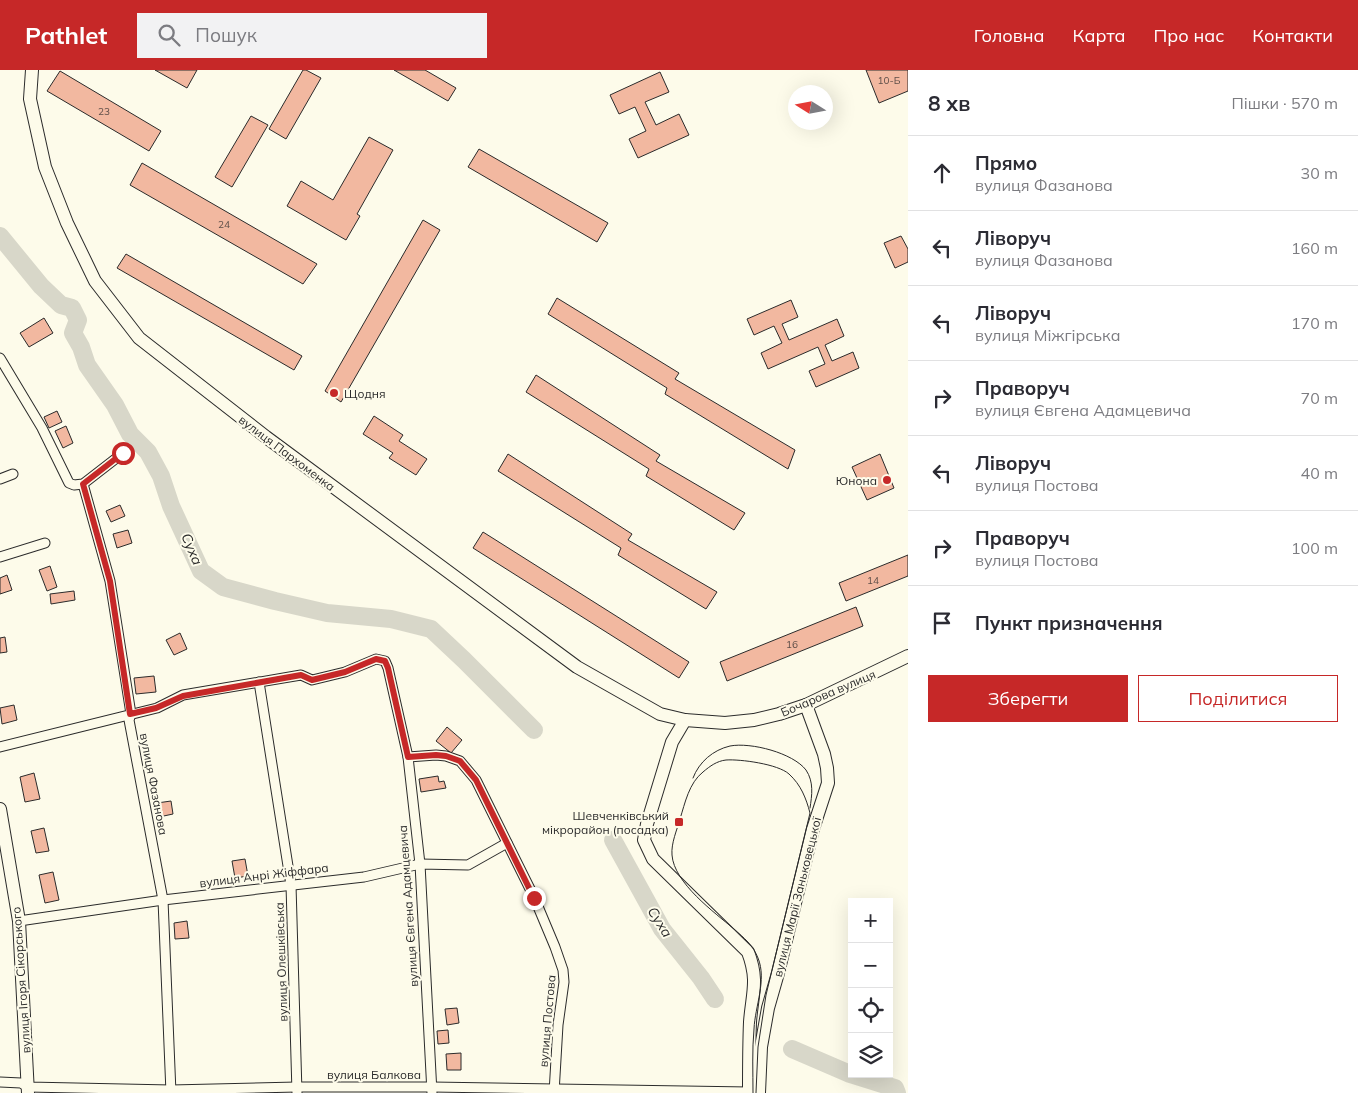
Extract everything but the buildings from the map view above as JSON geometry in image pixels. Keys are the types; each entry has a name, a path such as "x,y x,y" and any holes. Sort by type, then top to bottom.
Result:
{"street":[{"name":"вулиця Пархоменка","path":"32,70 30,99 43,160 66,223 95,281 139,338 290,455 577,667 660,714 685,720"},
{"path":"0,358 42,428 66,478 74,485 83,484 123,453"},
{"path":"0,479 13,474"},
{"name":"вулиця Фазанова","path":"83,484 110,581 130,714 129,720 163,900 171,1091"},
{"path":"0,557 45,543"},
{"name":"Бочарова вулиця","path":"685,720 726,722 754,720 779,714 806,705 908,656"},
{"name":"вулиця Євгена Адамцевича","path":"259,682 301,675 312,680 345,672 376,659 385,661 388,668 408,757 420,864 432,1090"},
{"path":"0,746 156,708 183,696 259,682"},
{"name":"вулиця Олешківська","path":"259,682 290,885 297,1090"},
{"name":"вулиця Марії Заньковецької","path":"752,1093 768,1008 813,829 828,783 824,754 806,705"},
{"name":"вулиця Марії Заньковецької","path":"685,720 672,742 646,824 644,840 654,859 748,952 753,966 755,984 750,1022 752,1093"},
{"name":"вулиця Постова","path":"408,757 436,755 460,761 476,780 534,898 563,970 564,982 558,1025 554,1091"},
{"name":"вулиця Ігоря Сікорського","path":"0,809 19,921 28,1090"},
{"name":"вулиця Анрі Жіффара","path":"19,921 163,900 364,877 420,864 468,865 508,844"},
{"name":"вулиця Балкова","path":"0,1082 21,1083 28,1090 432,1090 752,1093"}],"waterway":[{"name":"Суха","path":"0,236 41,286 61,305 72,308 78,320 73,333 81,347 87,365 115,405 130,434 148,452 161,476 171,506 201,571 223,587 275,601 327,613 391,619 431,629 534,730"},
{"name":"Суха","path":"613,840 662,929 701,978 715,999"},
{"path":"792,1049 850,1074 895,1088 897,1093"}],"tram line":[{"path":"693,778 703,762 718,750 739,745 760,747 782,754 800,764 806,770 809,775 812,793 810,808"},
{"path":"753,1093 753,1037 761,984 758,958 754,949 745,939 687,886 674,866 672,855 674,837 691,787 698,777 711,766 726,760 759,763 784,770 800,787 810,813 766,995 758,1047 756,1093"}],"place":[{"name":"Щодня","path":"334,393"},
{"name":"Юнона","path":"887,480"},
{"name":"Шевченківський мікрорайон (посадка)","path":"679,822"}],"route":[{"path":"123,453 83,484 110,581 130,714 156,708 183,696 301,675 312,680 345,672 376,659 385,661 408,757 436,755 460,761 476,780 534,898"}]}
